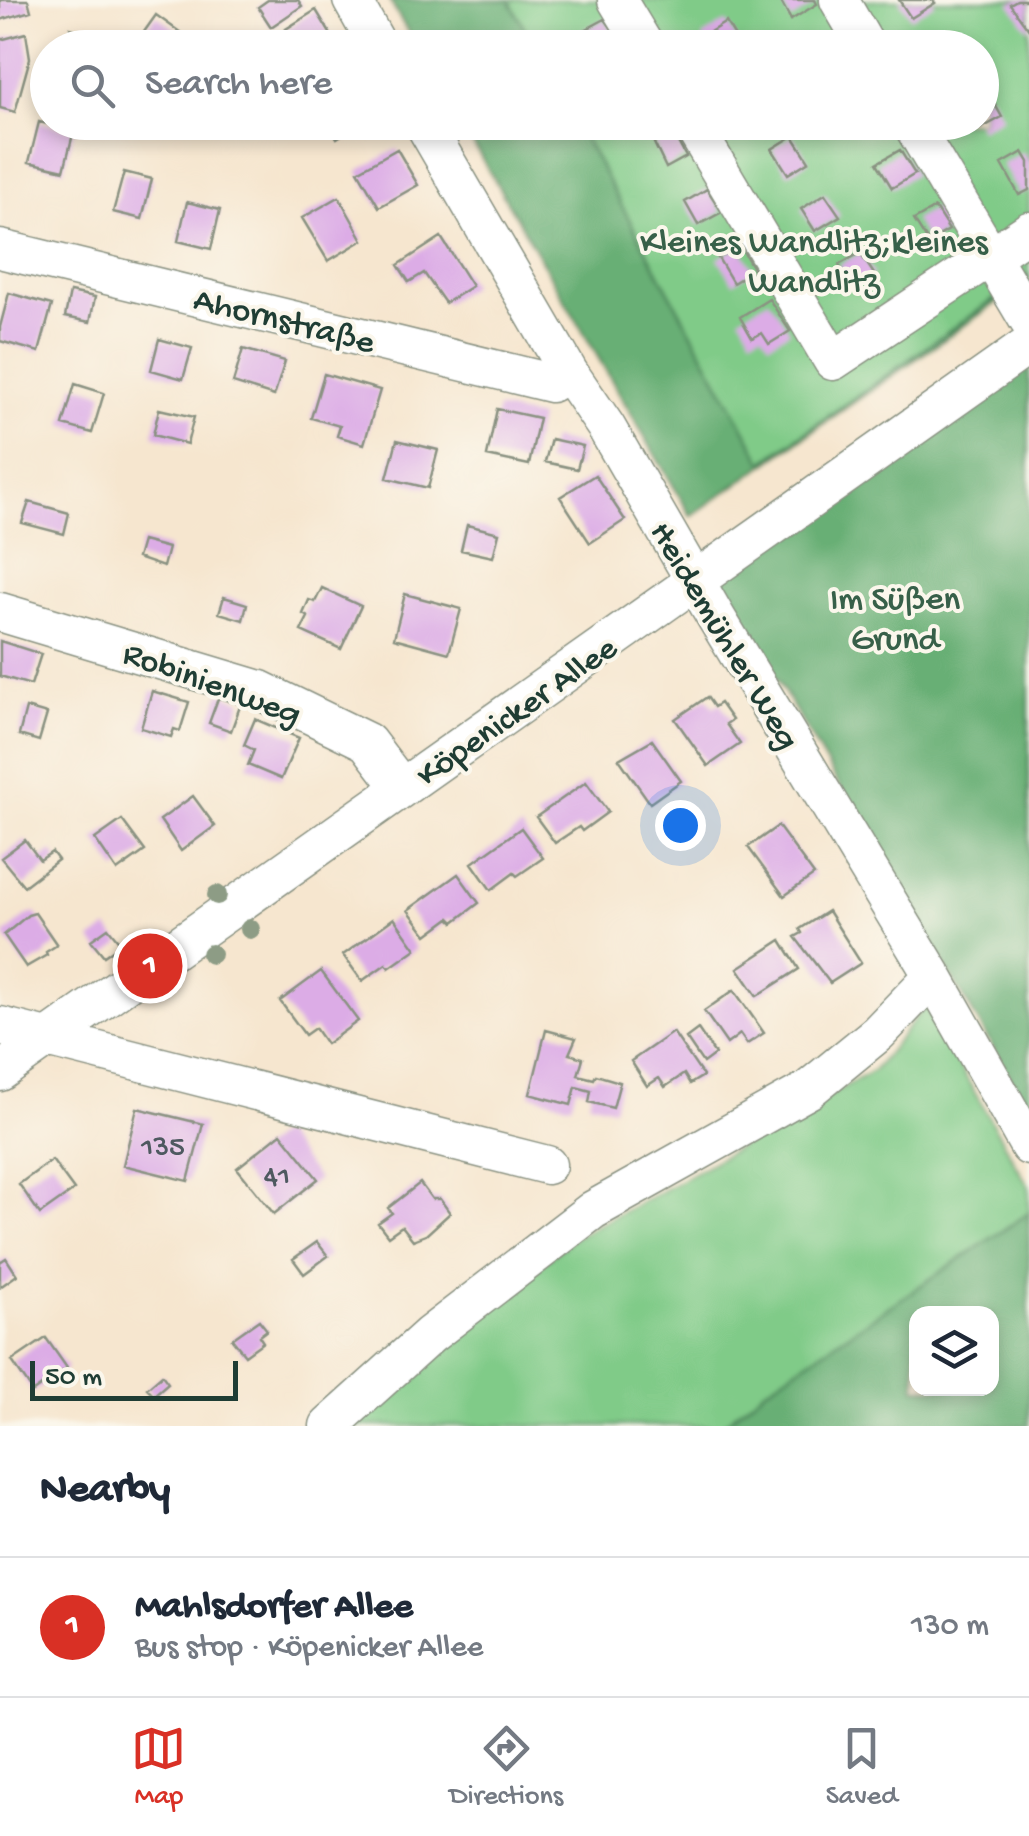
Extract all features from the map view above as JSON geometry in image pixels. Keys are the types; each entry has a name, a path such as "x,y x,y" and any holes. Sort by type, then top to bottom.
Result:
{"street":[{"path":"352,0 369,30"},
{"path":"617,0 635,30"},
{"path":"839,0 856,30"},
{"name":"Heidemühler Weg","path":"433,140 569,374 606,428 932,976 1029,1146"},
{"path":"701,140 833,360 1029,231"},
{"path":"921,140 1029,321"},
{"name":"Ahornstraße","path":"0,248 551,383 569,374"},
{"name":"Köpenicker Allee","path":"0,1072 1029,345"},
{"name":"Robinienweg","path":"0,612 260,690 367,742 402,788"},
{"path":"329,1426 430,1335 593,1210 808,1090 878,1033 932,976"},
{"path":"0,1026 547,1165"}],"green space":[{"path":"389,0 509,0 526,30 407,30"},
{"name":"Kleines Wandlitz;kleines Wandlitz","path":"509,0 1029,0 1029,275 763,462 585,140 999,140 999,30 526,30"},
{"path":"471,140 585,140 763,462 1029,275 1029,280 691,516"},
{"name":"Im Süßen Grund","path":"1029,354 1029,1109 739,615 720,573"},
{"path":"925,1006 1029,1187 1029,1213 763,1391 721,1426 340,1426 575,1237 874,1070"},
{"path":"1029,1213 1029,1426 721,1426 763,1391"}],"building":[{"path":"0,0 28,0 31,11 0,20"},
{"path":"268,0 298,0 302,6 271,27 258,7"},
{"path":"780,0 815,0 817,4 791,20"},
{"path":"899,0 933,0 935,3 911,18"},
{"path":"1029,0 1029,30 1010,4"},
{"path":"316,10 328,30 287,30"},
{"path":"156,15 177,30 145,30"},
{"path":"605,19 613,30 585,30"},
{"path":"726,22 731,30 713,30"},
{"path":"26,33 30,58 15,112 0,108 0,40"},
{"path":"34,140 72,140 64,170 29,162"},
{"path":"677,140 686,157 666,168 654,143"},
{"path":"787,140 796,140 809,161 788,174 772,149"},
{"path":"397,149 418,185 379,207 358,171"},
{"path":"900,150 915,174 892,188 877,163"},
{"path":"1023,152 1029,162 1029,190 1019,195 1002,164"},
{"path":"124,172 152,179 142,219 113,212"},
{"path":"707,189 722,212 698,225 685,202"},
{"path":"825,194 840,216 815,231 801,209"},
{"path":"339,197 363,240 328,261 302,218"},
{"path":"187,202 220,210 211,249 178,241"},
{"path":"935,208 949,230 928,242 914,220"},
{"path":"441,237 472,286 445,303 424,273 409,282 398,265"},
{"path":"740,246 754,270 733,283 718,258"},
{"path":"860,253 874,274 853,288 839,265"},
{"path":"70,292 95,297 90,322 65,317"},
{"path":"9,293 52,305 39,352 0,341"},
{"path":"769,299 790,331 769,344 762,333 752,338 740,317"},
{"path":"159,339 192,348 183,379 151,370"},
{"path":"243,349 285,361 274,396 233,383"},
{"path":"324,374 380,390 364,444 337,436 340,426 311,418"},
{"path":"75,384 104,393 92,433 63,425"},
{"path":"159,409 194,417 187,444 153,435"},
{"path":"497,409 539,418 529,465 487,456"},
{"path":"551,439 583,446 577,469 545,462"},
{"path":"397,440 438,450 428,488 387,478"},
{"path":"595,475 625,520 590,543 560,497"},
{"path":"29,502 69,513 64,534 22,523"},
{"path":"467,525 499,533 493,557 461,550"},
{"path":"142,541 168,548 163,567 137,558"},
{"path":"322,588 361,606 341,649 301,631 308,617 303,614 309,600 315,602"},
{"path":"405,594 461,609 449,653 394,638"},
{"path":"224,597 247,604 243,620 219,613"},
{"path":"0,641 41,654 31,685 0,676"},
{"path":"152,691 189,702 180,731 174,729 171,737 141,728"},
{"path":"220,693 242,701 231,731 209,723"},
{"path":"707,697 714,707 720,703 732,720 726,724 740,744 708,766 675,719"},
{"path":"26,708 47,714 39,741 19,735"},
{"path":"255,719 299,738 281,779 248,765 254,750 244,745"},
{"path":"652,740 681,781 650,803 619,759"},
{"path":"586,782 608,812 582,831 579,827 555,843 536,817"},
{"path":"193,796 215,826 181,851 160,820"},
{"path":"122,820 145,851 117,871 95,839"},
{"path":"778,826 814,875 784,896 748,847"},
{"path":"521,828 543,858 491,890 472,863"},
{"path":"25,840 40,860 52,852 58,860 24,886 1,858"},
{"path":"458,874 479,903 454,922 450,918 427,935 408,910"},
{"path":"828,911 861,963 830,983 795,937 802,933 800,929"},
{"path":"35,913 57,945 26,967 4,935"},
{"path":"394,918 416,949 362,981 343,955"},
{"path":"108,928 121,944 104,956 91,940"},
{"path":"781,940 799,969 757,996 738,968"},
{"path":"321,971 358,1021 326,1044 315,1028 305,1035 280,1001"},
{"path":"734,990 764,1033 747,1044 740,1034 727,1044 704,1011"},
{"path":"698,1029 715,1054 703,1063 686,1038"},
{"path":"546,1030 576,1038 569,1054 583,1058 578,1075 620,1082 613,1108 589,1102 591,1091 576,1087 571,1105 530,1094"},
{"path":"673,1032 703,1076 690,1084 684,1074 665,1087 659,1078 647,1086 631,1061"},
{"path":"137,1108 203,1124 188,1181 123,1165"},
{"path":"281,1133 318,1179 274,1214 237,1168"},
{"path":"52,1160 74,1190 40,1214 19,1184"},
{"path":"420,1183 450,1213 426,1235 413,1240 402,1226 388,1236 378,1223 392,1213 388,1208"},
{"path":"317,1242 328,1256 304,1274 293,1259"},
{"path":"6,1258 17,1275 0,1287 0,1262"},
{"path":"259,1320 267,1330 259,1336 263,1342 245,1355 232,1339"},
{"path":"46,1338 67,1368 33,1392 12,1361"},
{"path":"162,1375 168,1383 154,1395 147,1388"}],"place":[{"name":"Mahlsdorfer Allee","path":"150,966"}]}
